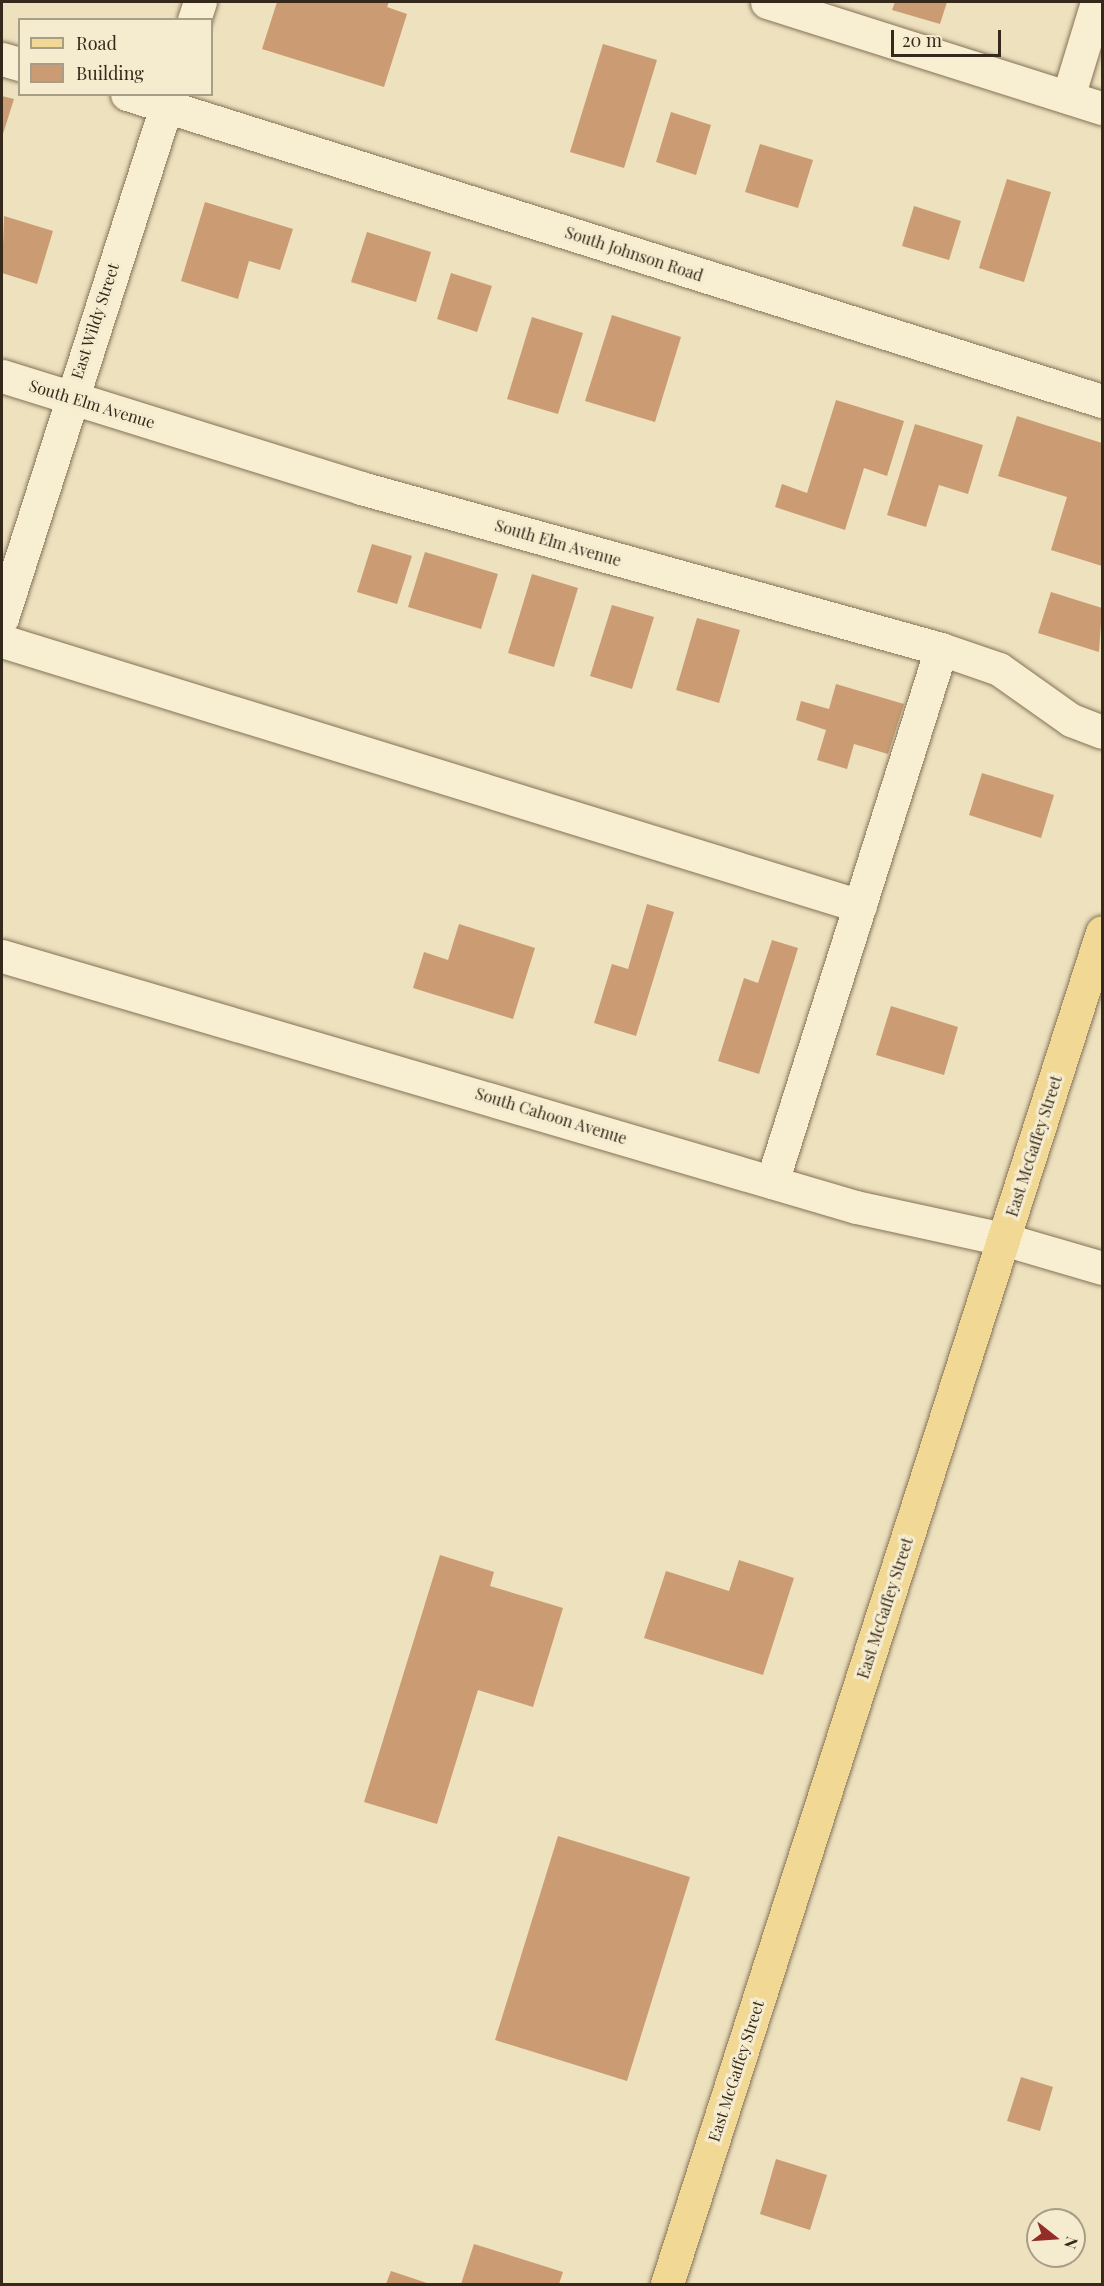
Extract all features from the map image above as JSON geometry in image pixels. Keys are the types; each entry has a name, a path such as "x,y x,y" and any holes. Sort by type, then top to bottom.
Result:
{"main road":[{"name":"East McGaffey Street","path":"667,2284 1102,932"}],"street":[{"path":"195,18 200,2"},
{"path":"1068,97 1097,2"},
{"path":"785,4 1102,108"},
{"path":"2,59 18,63"},
{"name":"South Johnson Road","path":"141,96 168,100 1102,401"},
{"name":"East Wildy Street","path":"2,618 70,397 168,100"},
{"name":"South Elm Avenue","path":"2,376 361,488 941,649 999,669 1071,720 1102,732"},
{"path":"2,641 860,906"},
{"path":"772,1182 941,649"},
{"name":"South Cahoon Avenue","path":"2,956 856,1208 1003,1239 1102,1269"}],"building":[{"path":"277,2 389,2 387,7 407,14 384,87 262,49"},
{"path":"895,2 947,2 940,24 892,10"},
{"path":"603,44 657,60 624,168 570,152"},
{"path":"2,96 14,99 2,137"},
{"path":"671,112 711,125 696,175 656,162"},
{"path":"760,144 813,160 798,208 745,192"},
{"path":"1007,179 1051,192 1024,282 979,268"},
{"path":"205,202 293,229 280,270 249,261 238,299 181,281"},
{"path":"914,206 961,221 949,260 902,246"},
{"path":"4,216 53,231 37,284 2,273"},
{"path":"367,232 431,252 416,302 351,282"},
{"path":"451,273 492,286 477,332 437,319"},
{"path":"612,315 681,337 655,422 585,401"},
{"path":"532,317 583,333 558,414 507,399"},
{"path":"836,400 904,421 887,476 864,468 845,530 775,507 782,484 807,493"},
{"path":"1017,416 1102,443 1102,566 1051,550 1067,497 998,476"},
{"path":"915,424 983,445 968,494 939,485 926,527 887,515"},
{"path":"372,544 412,556 397,604 357,592"},
{"path":"425,552 498,574 481,629 408,607"},
{"path":"532,574 578,588 554,667 508,653"},
{"path":"1051,592 1102,608 1099,652 1038,633"},
{"path":"612,605 654,617 632,689 590,676"},
{"path":"697,618 740,630 719,703 676,690"},
{"path":"836,684 904,704 888,754 854,744 847,769 817,760 826,730 796,720 801,701 829,709"},
{"path":"982,773 1054,795 1041,838 969,815"},
{"path":"647,904 674,912 636,1036 594,1023 612,964 628,969"},
{"path":"459,924 535,948 513,1019 413,988 424,952 448,960"},
{"path":"772,940 798,948 759,1074 718,1061 744,978 758,983"},
{"path":"891,1006 958,1027 944,1075 876,1055"},
{"path":"440,1555 494,1572 490,1586 563,1608 533,1707 478,1690 437,1824 364,1802"},
{"path":"739,1560 794,1578 763,1675 644,1638 666,1571 729,1591"},
{"path":"558,1836 690,1877 627,2081 495,2040"},
{"path":"1021,2077 1053,2087 1040,2131 1007,2121"},
{"path":"776,2159 827,2175 810,2230 760,2214"},
{"path":"474,2244 563,2272 559,2284 461,2284"},
{"path":"391,2271 430,2284 386,2284"}]}
